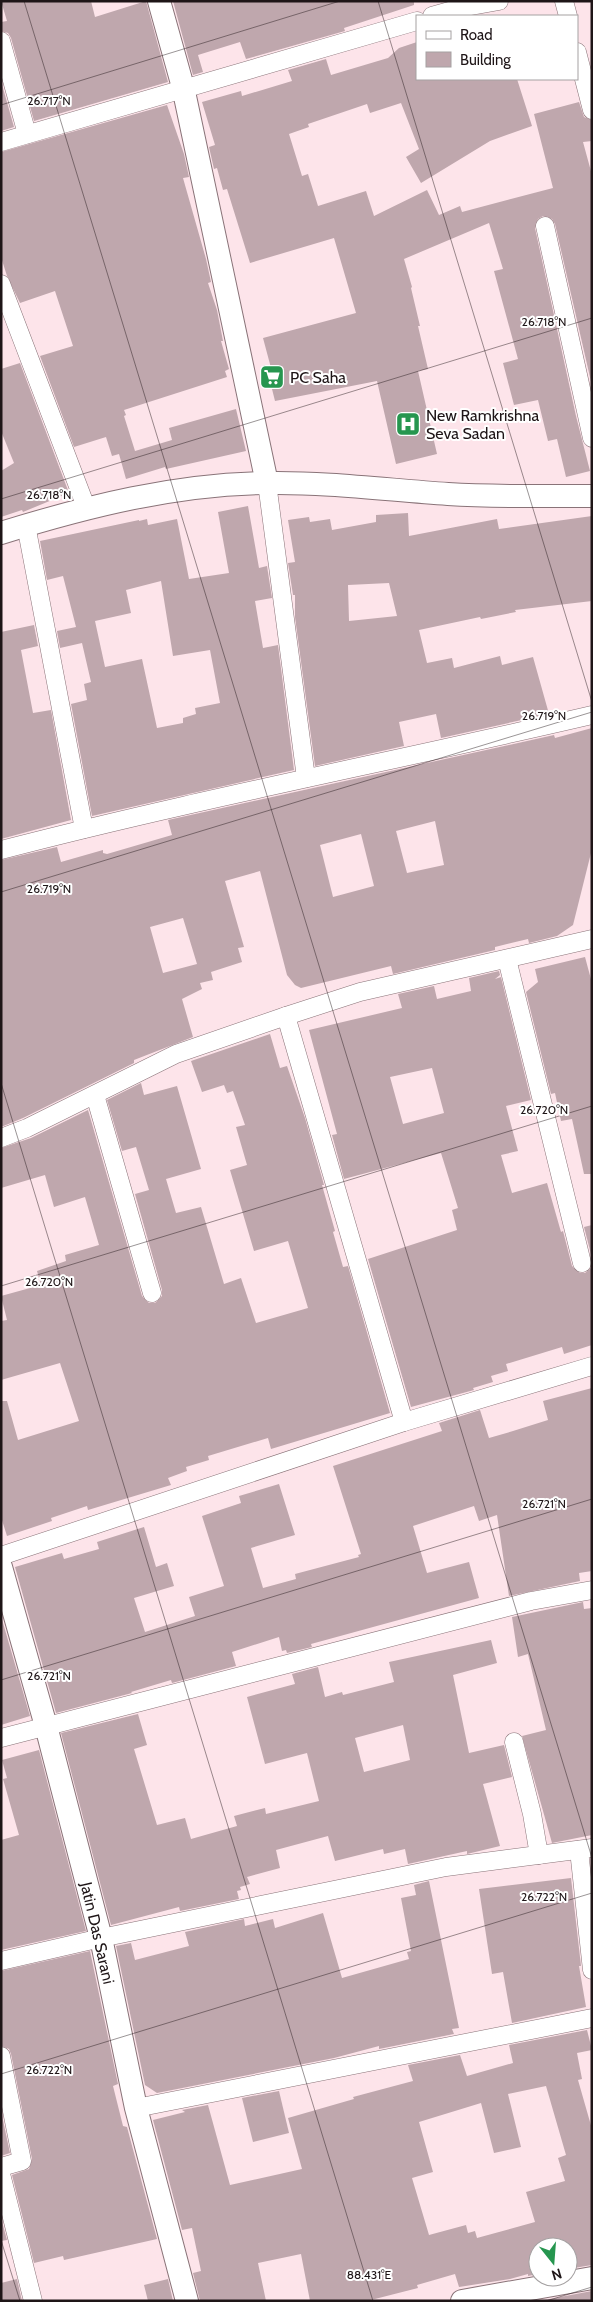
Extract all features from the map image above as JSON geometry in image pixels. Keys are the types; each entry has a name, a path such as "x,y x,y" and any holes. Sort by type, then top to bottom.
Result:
{"street":[{"path":"159,1 183,87 267,483 306,778"},
{"path":"436,15 460,8 499,1"},
{"path":"564,1 568,15"},
{"path":"1,142 183,87 416,21"},
{"path":"1,42 27,134"},
{"path":"578,56 592,110"},
{"path":"545,226 592,438"},
{"path":"1,284 86,507"},
{"path":"1,533 86,507 178,490 267,483 351,486 450,494 592,496"},
{"path":"26,525 84,829"},
{"path":"1,850 306,778 592,715"},
{"path":"1,1138 28,1128 176,1054 286,1016 360,992 592,939"},
{"path":"507,959 582,1263"},
{"path":"286,1016 404,1422"},
{"path":"95,1095 152,1293"},
{"path":"1,1556 404,1422 592,1366"},
{"name":"Jatin Das Sarani","path":"1,1567 5,1593 46,1726 100,1938 136,2108 187,2301"},
{"path":"1,1738 531,1601 592,1590"},
{"path":"514,1742 532,1814 539,1855"},
{"path":"1,1960 446,1867 585,1849 592,1970"},
{"path":"136,2108 592,2018"},
{"path":"1,2056 22,2161 1,2167"},
{"path":"1,2174 33,2301"},
{"path":"462,2301 536,2295 592,2278"}],"building":[{"path":"1,1 91,1 95,17 146,1 168,82 34,121 11,38 8,33 1,31 1,22 7,21"},
{"path":"173,1 414,1 414,5 344,28 345,31 246,59 240,42 198,55 203,72 193,75"},
{"path":"416,42 416,80 517,80 532,126 490,141 421,183 406,157 419,149 401,103 370,113 367,104 308,124 309,127 289,134 302,176 308,174 318,206 366,191 374,216 427,190 439,215 460,206 462,212 553,188 534,114 579,102 584,117 592,120 592,141 583,142 592,175 592,386 555,224 552,219 543,216 538,219 535,228 576,416 590,471 566,477 557,439 548,441 538,400 514,405 503,363 518,359 494,271 503,269 489,223 404,259 412,287 420,326 418,326 428,369 418,371 437,454 396,464 377,381 275,401 267,369 271,368 263,338 356,313 334,238 250,263 227,189 223,190 217,168 214,169 209,147 215,145 202,102 241,91 242,96 292,81 288,70 326,59 331,75 388,58 399,48"},
{"path":"1,81 14,127 1,131"},
{"path":"167,105 184,154 189,177 183,178 206,259 211,282 208,283 217,310 223,341 221,341 229,369 225,371 227,377 124,410 126,415 124,416 135,451 172,440 169,428 236,409 246,451 166,469 165,467 126,479 119,454 112,456 106,437 74,447 40,356 73,346 55,291 20,303 7,276 1,257 1,152"},
{"path":"20,363 69,493 23,512 22,510 1,517 1,471 14,463 1,431 1,369"},
{"path":"248,506 259,568 267,566 272,598 255,601 263,648 278,645 294,770 92,816 71,704 87,700 84,684 91,682 82,643 60,648 57,631 76,627 63,576 47,580 40,541 139,520 147,519 148,525 177,519 189,579 229,573 218,512","holes":["161,581 173,656 210,650 220,703 195,708 196,714 183,718 183,723 157,728 142,659 105,667 95,621 131,613 126,590"]},
{"path":"408,513 409,536 497,519 499,529 592,516 592,601 515,610 516,612 481,619 480,617 419,630 427,663 452,658 454,668 500,656 502,665 533,657 549,714 441,738 436,714 399,722 404,746 315,766 295,617 295,595 293,595 288,563 295,562 288,520 309,517 310,522 330,519 332,530 376,522 376,515","holes":["389,583 397,616 349,621 348,585"]},
{"path":"34,625 38,646 21,650 33,713 51,710 71,820 1,839 1,632"},
{"path":"592,728 592,849 573,925 557,936 529,943 528,939 495,947 495,950 393,974 391,966 301,988 295,985 287,975 260,871 225,881 244,947 238,948 242,962 211,972 213,980 200,983 202,989 182,999 193,1037 134,1060 134,1063 1,1127 1,860 57,847 61,862 103,850 103,853 107,854 172,835 168,820 554,735 555,738","holes":["435,821 444,865 407,873 396,831","361,834 374,886 333,897 320,845","183,918 197,964 163,973 150,927"]},
{"path":"585,957 592,983 592,1174 584,1174 572,1119 561,1121 555,1093 551,1094 526,992 538,982 535,969"},
{"path":"499,971 500,975 495,979 501,977 531,1100 506,1106 518,1151 501,1155 512,1193 547,1183 572,1266 580,1273 585,1273 592,1267 592,1345 564,1354 562,1347 506,1364 508,1371 491,1376 493,1382 473,1388 474,1390 411,1407 368,1259 457,1230 452,1210 458,1208 441,1153 344,1179 332,1135 337,1134 309,1030 402,1008 398,994 434,986 437,999 471,991 469,978","holes":["432,1068 444,1113 403,1124 390,1077"]},
{"path":"270,1034 280,1068 287,1066 305,1118 324,1185 322,1185 343,1267 348,1266 390,1413 271,1449 268,1438 208,1456 209,1460 186,1467 187,1471 168,1478 171,1485 88,1510 87,1506 51,1518 52,1521 7,1536 1,1517 1,1401 7,1401 18,1440 79,1421 60,1363 1,1380 1,1321 7,1320 1,1296 41,1285 37,1271 66,1261 65,1255 99,1245 85,1197 54,1207 45,1175 1,1188 1,1148 31,1138 88,1110 142,1296 149,1303 155,1303 162,1296 162,1290 135,1194 149,1190 136,1147 122,1151 107,1100 141,1083 144,1095 177,1086 201,1169 166,1179 176,1213 201,1207 224,1284 241,1278 256,1323 308,1308 288,1241 254,1251 230,1170 247,1165 236,1127 245,1125 233,1091 227,1093 224,1085 202,1092 191,1061"},
{"path":"592,1225 592,1258 584,1227"},
{"path":"592,1388 592,1571 579,1573 580,1581 509,1596 497,1515 479,1521 474,1506 413,1526 427,1573 469,1562 479,1598 311,1644 312,1647 287,1653 286,1650 282,1651 279,1637 232,1652 236,1666 172,1683 171,1680 132,1693 56,1713 15,1567 62,1553 64,1559 99,1549 97,1542 144,1527 156,1567 167,1563 174,1586 134,1598 145,1632 195,1616 189,1597 224,1586 202,1516 241,1503 239,1496 279,1484 295,1535 251,1548 263,1588 296,1579 295,1574 359,1557 358,1555 361,1554 333,1466 442,1431 439,1423 480,1410 489,1438 513,1431 548,1420 543,1401"},
{"path":"583,1602 584,1609 592,1608 592,1835 552,1843 522,1736 546,1730 528,1654 518,1657 512,1617"},
{"path":"1,1616 30,1716 1,1725"},
{"path":"491,1640 497,1663 453,1675 469,1753 504,1745 512,1777 483,1784 500,1846 467,1854 467,1851 408,1864 405,1849 384,1854 383,1849 335,1861 328,1836 276,1850 280,1868 247,1877 250,1884 240,1887 241,1890 237,1891 239,1899 180,1911 179,1907 111,1925 61,1733 138,1714 147,1745 134,1749 157,1825 185,1818 191,1839 237,1826 234,1816 265,1808 266,1814 319,1801 307,1753 265,1764 247,1697 295,1684 292,1674 318,1667 325,1697 342,1692 343,1695 394,1682 389,1662","holes":["403,1725 410,1760 364,1772 355,1738"]},
{"path":"39,1750 86,1931 1,1950 1,1840 19,1835 3,1779 7,1778 2,1760"},
{"path":"571,1878 581,1966 579,1966 586,2007 512,2023 503,1972 492,1974 479,1889"},
{"path":"429,1881 459,2028 452,2029 454,2034 379,2049 379,2046 334,2058 157,2093 145,2085 116,1946 131,1943 135,1960 189,1946 185,1932 244,1919 245,1926 273,1919 275,1928 323,1913 342,1978 409,1959 407,1952 411,1951 401,1898 416,1895 414,1885"},
{"path":"90,1951 118,2084 113,2086 123,2126 127,2127 157,2239 64,2260 63,2256 34,2263 12,2175 29,2169 32,2159 11,2054 9,2049 1,2046 1,1971"},
{"path":"587,2030 592,2050 577,2053 582,2079 578,2080 592,2129 592,2265 578,2267 578,2237 528,2237 528,2274 510,2279 459,2287 455,2274 417,2285 418,2288 367,2301 310,2301 301,2254 258,2263 266,2301 200,2301 193,2273 201,2271 192,2228 182,2230 153,2120 185,2112 182,2110 208,2105 230,2185 302,2169 288,2118 354,2099 353,2097 413,2081 408,2065 460,2055 467,2076 513,2063 509,2045","holes":["546,2086 566,2155 558,2158 565,2181 526,2192 535,2222 477,2238 475,2231 468,2233 466,2225 429,2235 412,2178 433,2172 419,2122 481,2103 494,2153 521,2147 508,2094"]},
{"path":"279,2091 289,2133 253,2142 242,2098"},
{"path":"1,2111 10,2153 1,2156"},
{"path":"1,2218 7,2240 1,2241"},
{"path":"17,2279 22,2301 1,2301 1,2283"},
{"path":"168,2279 173,2301 148,2301 144,2285"},
{"path":"592,2291 592,2301 539,2301"}],"place":[{"name":"PC Saha","path":"272,377"},
{"name":"New Ramkrishna Seva Sadan","path":"408,424"}]}
